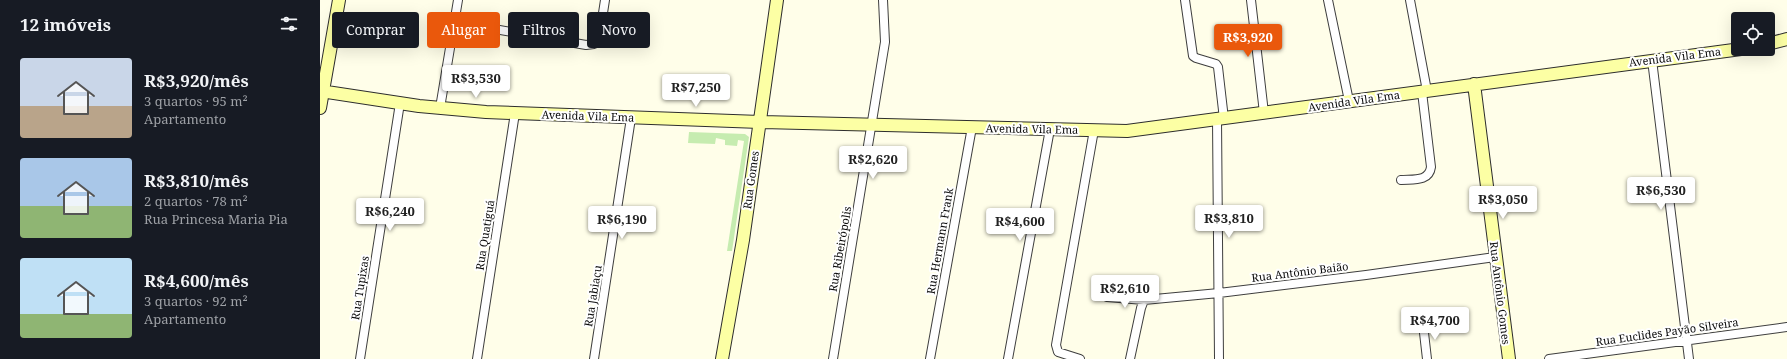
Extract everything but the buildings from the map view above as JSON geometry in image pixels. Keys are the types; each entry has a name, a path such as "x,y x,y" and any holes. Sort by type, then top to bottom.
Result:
{"main road":[{"path":"320,108 321,91 339,0"},
{"name":"Rua Gomes","path":"722,359 743,240 777,0"},
{"path":"1775,42 1787,39"},
{"name":"Avenida Vila Ema","path":"321,91 440,108 515,113 760,122 1127,130 1221,119 1731,50"},
{"name":"Rua Antônio Gomes","path":"1474,84 1509,359"}],"street":[{"path":"456,12 458,0"},
{"path":"500,30 586,46 594,44 598,38 605,0"},
{"name":"Rua Ribeirópolis","path":"832,359 885,42 883,0"},
{"path":"1185,0 1192,53 1196,58 1212,62 1218,67 1221,119 1219,359"},
{"path":"1251,0 1264,113"},
{"path":"1328,0 1349,101"},
{"path":"1401,180 1421,179 1426,177 1430,173 1431,167 1425,91 1410,0"},
{"path":"440,108 450,48"},
{"path":"1652,60 1689,359"},
{"name":"Rua Tupixas","path":"360,359 400,103"},
{"name":"Rua Quatiguá","path":"477,359 515,113"},
{"name":"Rua Jabiaçu","path":"594,359 631,118"},
{"name":"Rua Hermann Frank","path":"930,359 972,127"},
{"path":"1008,359 1050,129"},
{"path":"1080,359 1058,352 1056,345 1094,130"},
{"name":"Rua Antônio Baião","path":"1107,297 1144,300 1219,293 1495,257"},
{"path":"1130,359 1144,300"},
{"path":"1423,324 1427,359"},
{"name":"Rua Euclides Payão Silveira","path":"1549,359 1787,327"}],"green space":[{"path":"689,132 745,134 749,137 732,251 727,251 744,141 738,140 737,146 725,145 725,140 716,138 715,144 688,143"}]}
